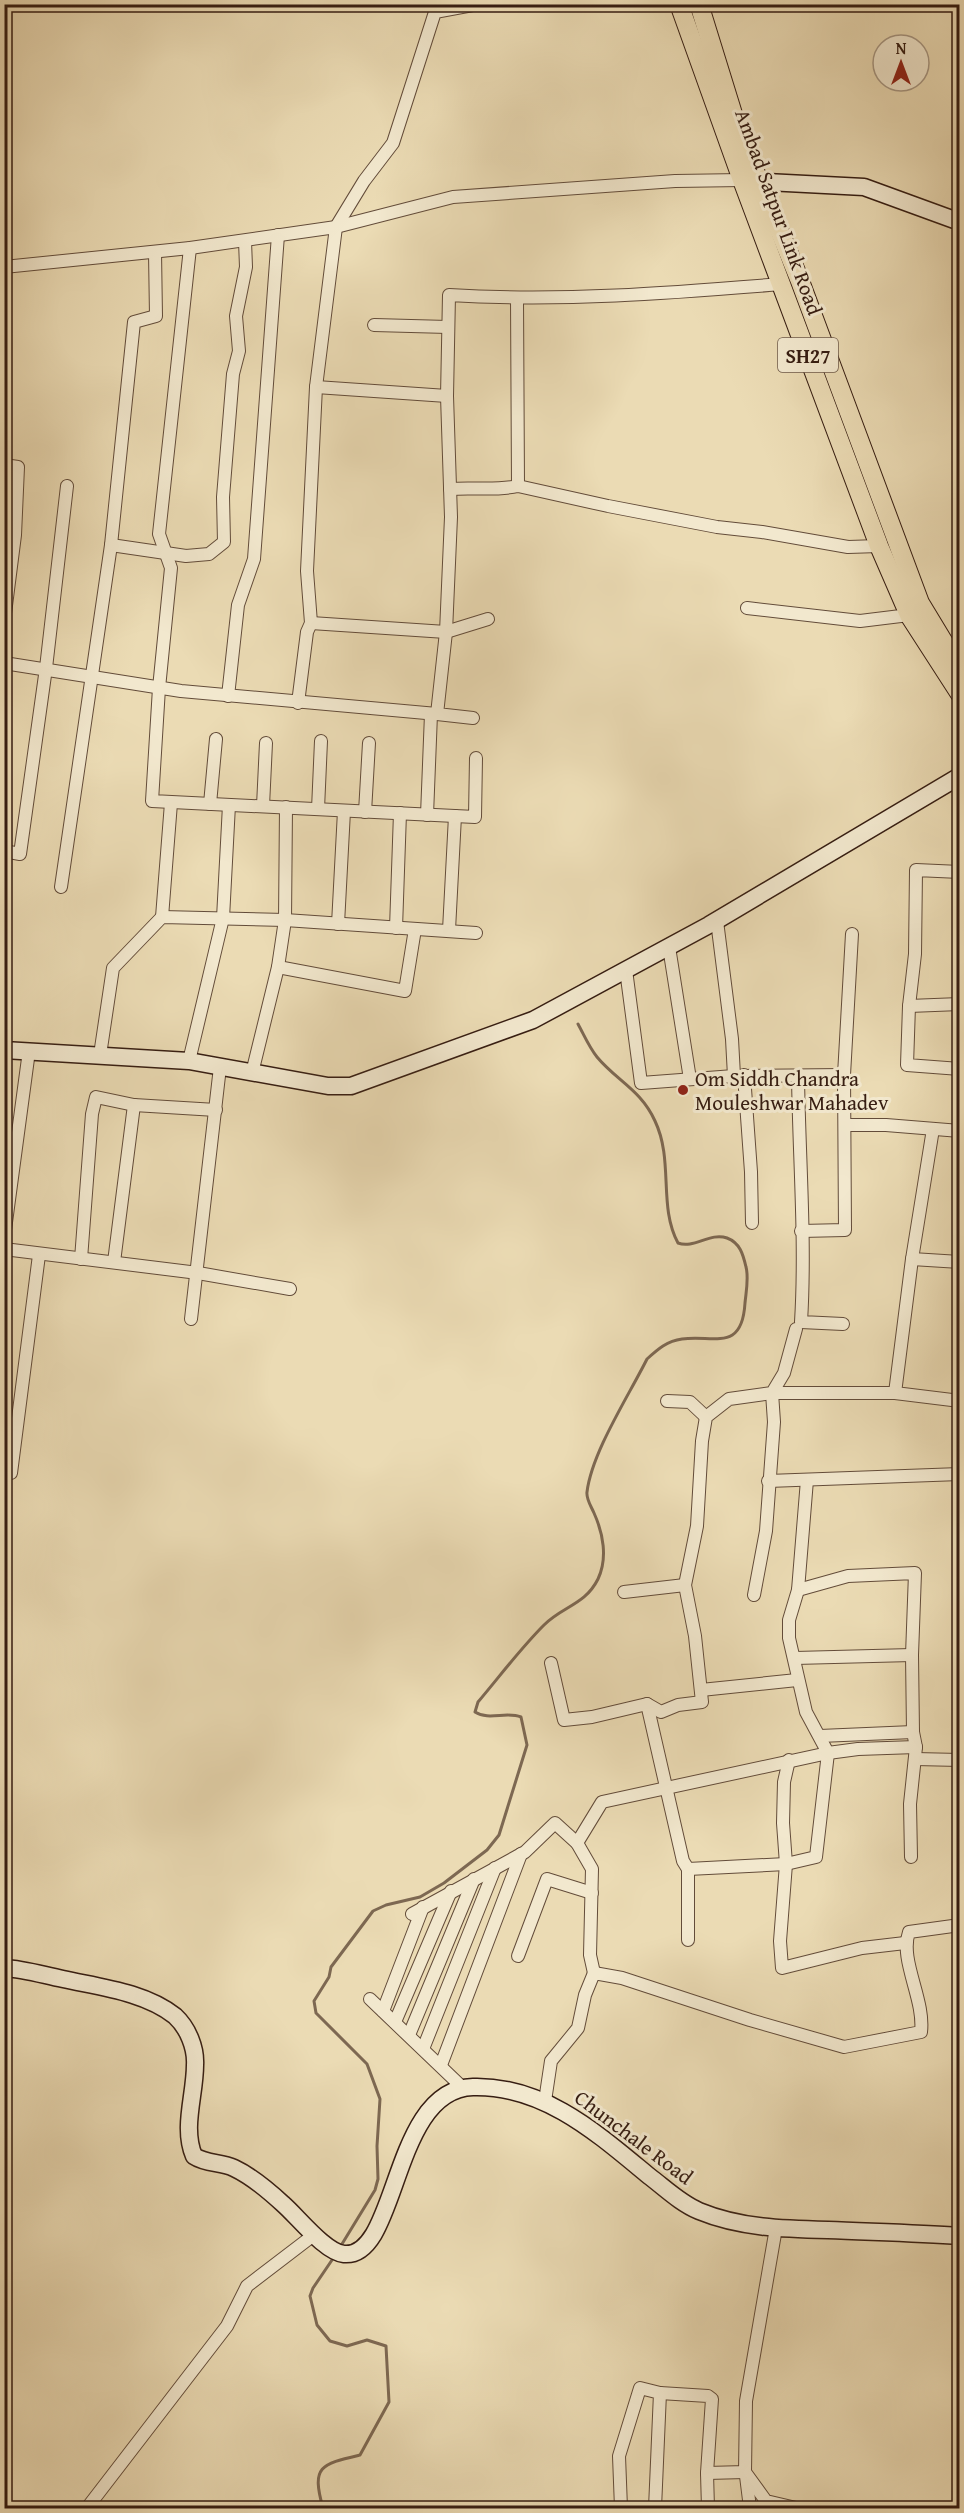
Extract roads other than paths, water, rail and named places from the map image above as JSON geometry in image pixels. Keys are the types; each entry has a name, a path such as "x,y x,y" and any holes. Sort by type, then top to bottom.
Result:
{"main road":[{"name":"Ambad Satpur Link Road","path":"679,4 751,181 812,312 920,603 960,669"},
{"name":"Ambad Satpur Link Road","path":"699,4 782,284 879,546 909,615 960,694"}],"street":[{"path":"298,703 310,623 307,571 316,387 336,227 364,181 393,143 435,12 478,4"},
{"path":"4,267 190,248 336,227 453,197 652,183 751,181 864,187 960,222"},
{"path":"228,696 238,604 254,558 278,235"},
{"path":"111,545 186,556 209,554 225,542 224,488 233,374 239,351 236,316 246,267 244,241"},
{"path":"190,248 159,534 171,568 159,688 152,801 475,817 476,758"},
{"path":"60,887 111,545 134,322 156,316 155,252"},
{"path":"427,814 434,714 446,632 451,517 447,396 448,296 517,299 674,293 782,284"},
{"path":"517,299 518,486"},
{"path":"374,325 447,327"},
{"path":"316,387 447,396"},
{"path":"4,465 18,467 10,535 4,621"},
{"path":"4,851 20,854 46,668 67,486"},
{"path":"450,489 504,489 518,486 717,527 762,532 848,547 879,546"},
{"path":"747,608 860,621 909,615"},
{"path":"310,623 446,632 488,619"},
{"path":"4,663 90,675 159,688 473,718"},
{"path":"210,804 216,739"},
{"path":"318,809 321,741"},
{"path":"263,806 267,743"},
{"path":"365,812 369,743"},
{"path":"4,1050 189,1061 328,1086 351,1086 533,1020 717,921 960,776"},
{"path":"100,1055 113,968 162,917 171,803"},
{"path":"189,1061 223,918 229,806"},
{"path":"252,1073 278,967 285,920 286,807"},
{"path":"338,924 344,811"},
{"path":"396,928 400,813"},
{"path":"449,930 455,816"},
{"path":"960,872 916,870 915,954 909,1006 907,1065 960,1069"},
{"path":"162,917 285,920 476,933"},
{"path":"717,921 751,1172 752,1223"},
{"path":"278,967 405,991 415,929"},
{"path":"801,1231 846,1230 844,1076 852,934"},
{"path":"669,947 690,1079"},
{"path":"626,970 641,1083 739,1075 844,1076"},
{"path":"909,1006 960,1004"},
{"path":"4,1237 29,1051"},
{"path":"191,1319 220,1067"},
{"path":"798,1076 804,1273 801,1322 843,1324"},
{"path":"81,1259 92,1114 96,1097 134,1105 216,1110"},
{"path":"114,1262 134,1105"},
{"path":"846,1125 886,1125 960,1131"},
{"path":"895,1392 912,1259 933,1129"},
{"path":"4,1249 198,1273 290,1289"},
{"path":"11,1473 39,1255"},
{"path":"912,1259 960,1262"},
{"path":"754,1594 766,1531 774,1422 772,1392 784,1373 796,1329"},
{"path":"551,1663 564,1720 592,1718 647,1704 661,1712 678,1705 702,1702 694,1626 685,1585 697,1526 706,1417 729,1399 772,1392 895,1392 960,1401"},
{"path":"667,1401 690,1402 706,1417"},
{"path":"768,1481 960,1474"},
{"path":"688,1869 786,1864 816,1857 828,1753 806,1712 789,1638 789,1620 798,1590 807,1480"},
{"path":"798,1590 848,1576 915,1574 912,1655 915,1753 910,1804 911,1857"},
{"path":"624,1592 685,1585"},
{"path":"795,1658 912,1655"},
{"path":"701,1690 797,1680"},
{"path":"647,1704 683,1861 688,1869 688,1940"},
{"path":"820,1736 913,1732"},
{"path":"577,1843 602,1802 789,1760 858,1749 915,1753 960,1760"},
{"path":"789,1760 784,1782 783,1823 786,1864 780,1941 782,1968 862,1948 905,1943"},
{"path":"412,1914 521,1854 555,1822 577,1843 592,1869 590,1955 594,1973 585,1995 578,2028 551,2061 545,2101"},
{"path":"441,2065 521,1854"},
{"path":"423,2049 495,1868"},
{"path":"409,2035 474,1879"},
{"path":"518,1956 547,1879 592,1893"},
{"path":"395,2022 451,1891"},
{"path":"383,2011 423,1907"},
{"path":"594,1973 622,1978 760,2023 844,2047 921,2032 923,2021 920,2001 905,1943 909,1932 960,1925"},
{"path":"4,1968 117,1991 152,2004 174,2016 187,2032 195,2055 189,2129 190,2148 194,2156 234,2168 283,2204 330,2248 343,2254 363,2248 378,2227 401,2164 423,2120 450,2092 463,2088 370,1999"},
{"name":"Chunchale Road","path":"463,2088 494,2088 545,2101 597,2133 685,2204 728,2221 776,2228 960,2236"},
{"path":"750,2508 745,2472 746,2401 776,2228"},
{"path":"87,2508 227,2326 248,2286 315,2234"},
{"path":"621,2508 619,2456 640,2388 660,2393 708,2396 712,2399 707,2473 708,2508"},
{"path":"655,2508 660,2393"},
{"path":"707,2473 745,2472"},
{"path":"745,2472 766,2502 796,2508"}],"waterway":[{"path":"342,2244 375,2190 378,2179 377,2146 380,2099 367,2064 316,2013 314,2001 329,1977 331,1967 373,1911 386,1905 420,1897 444,1883 487,1850 499,1835 527,1745 521,1717 480,1715 475,1712 478,1702 544,1625 580,1600 593,1588 598,1579 604,1554 600,1529 587,1497 590,1476 603,1442 647,1359 663,1346 677,1340 725,1338 739,1329 743,1318 747,1276 740,1249 731,1240 721,1237 690,1244 678,1243 669,1214 664,1152 655,1121 636,1093 597,1057 578,1024"},
{"path":"323,2508 318,2483 322,2469 336,2461 360,2455 389,2402 386,2346 367,2340 347,2346 330,2341 317,2325 310,2296 332,2260"}],"place":[{"name":"Om Siddh Chandra Mouleshwar Mahadev","path":"683,1090"}]}
